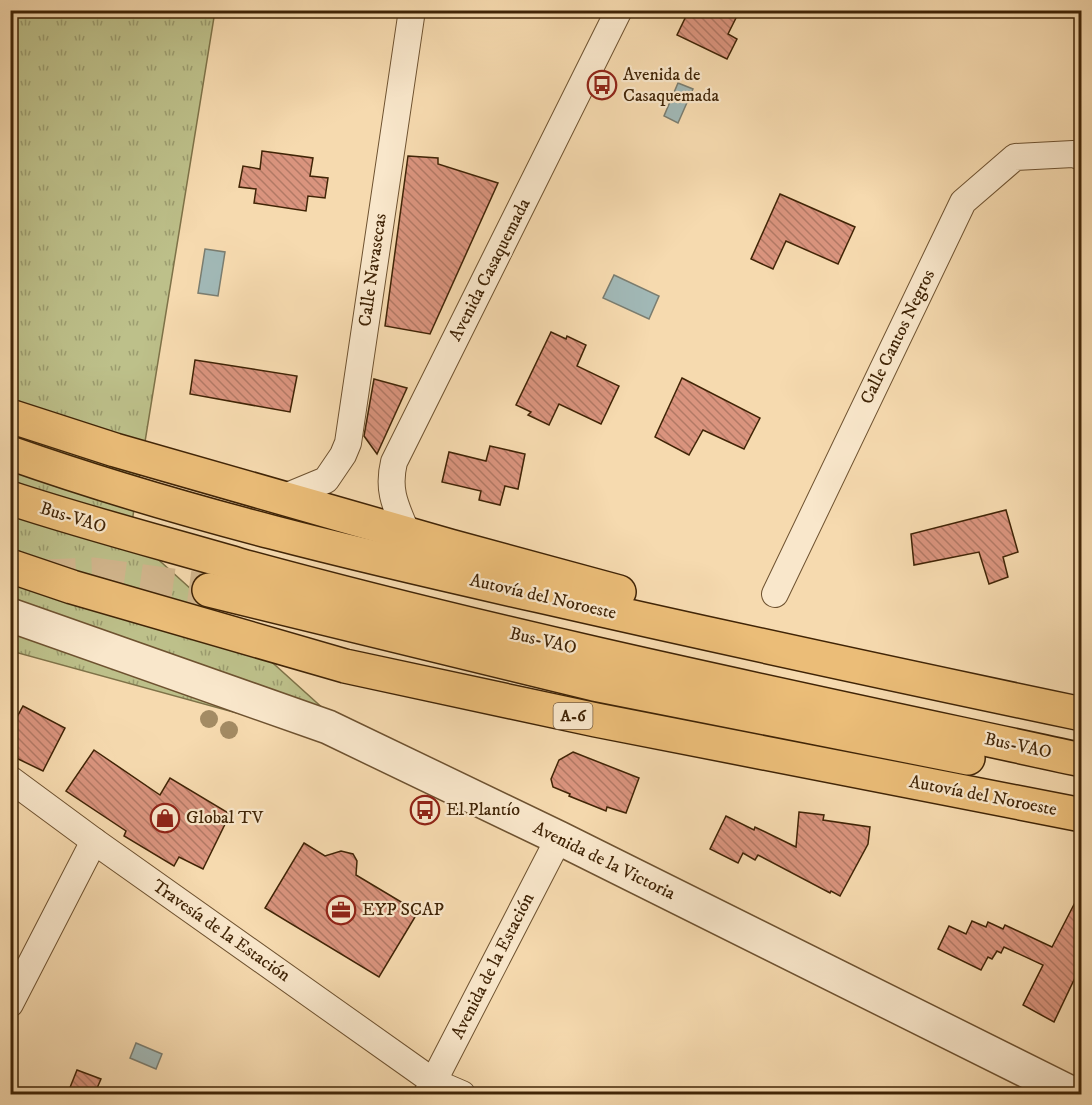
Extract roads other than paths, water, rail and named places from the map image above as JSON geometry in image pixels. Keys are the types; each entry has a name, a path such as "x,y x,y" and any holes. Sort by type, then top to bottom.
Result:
{"highway":[{"path":"10,416 115,450 697,613 711,635"},
{"name":"Autovía del Noroeste","path":"10,453 83,479 348,553 711,635 1082,714"},
{"name":"Bus-VAO","path":"10,498 65,516 339,592 625,660 1082,760"},
{"name":"Autovía del Noroeste","path":"10,566 72,587 345,666 596,720 1082,815"},
{"path":"209,590 594,684 1082,780"}],"street":[{"name":"Calle Navasecas","path":"285,498 326,480 343,455 348,443 412,10"},
{"name":"Avenida Casaquemada","path":"406,533 390,487 394,462 619,10"},
{"name":"Calle Cantos Negros","path":"776,594 963,202 1015,157 1073,154 1082,157"},
{"name":"Avenida de la Victoria","path":"10,615 328,727 559,838 1073,1095"},
{"name":"Avenida de la Victoria","path":"10,634 124,655"},
{"name":"Travesía de la Estación","path":"10,779 430,1088 462,1095"},
{"name":"Avenida de la Estación","path":"430,1088 559,838"},
{"path":"10,1004 94,841"}],"water":[{"path":"678,83 693,89 678,123 664,116"},
{"path":"205,249 225,252 218,296 198,293"},
{"path":"614,275 659,296 649,319 603,298"},
{"path":"136,1043 162,1054 156,1069 130,1058"}],"tunnel":[{"path":"43,576 94,574 209,590"}],"place":[{"name":"Avenida de Casaquemada","path":"602,85"},
{"name":"El Plantío","path":"425,810"},
{"name":"Global TV","path":"165,818"},
{"name":"EYP SCAP","path":"341,910"}]}
